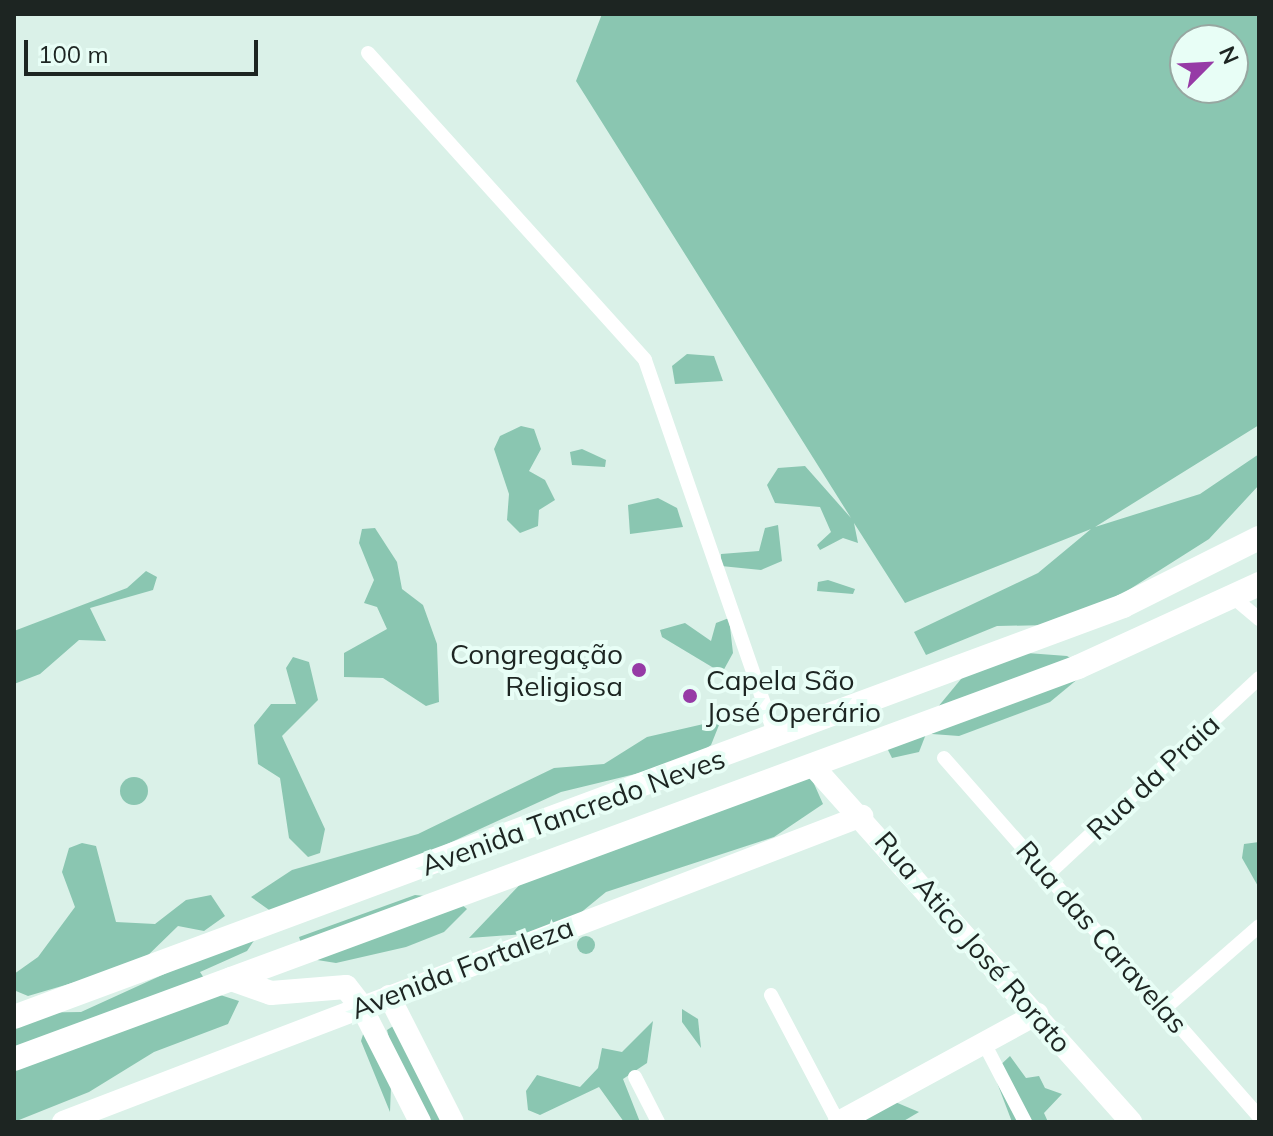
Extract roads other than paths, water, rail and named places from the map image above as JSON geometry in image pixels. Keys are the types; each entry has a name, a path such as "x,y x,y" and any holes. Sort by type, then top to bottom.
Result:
{"main road":[{"name":"Avenida Tancredo Neves","path":"14,1017 776,738 1123,606 1259,538"},
{"name":"Avenida Tancredo Neves","path":"14,1059 1134,645 1259,584"},
{"path":"231,979 271,993 346,987 361,1006"}],"street":[{"path":"368,53 645,360 776,738"},
{"path":"1234,598 1259,619"},
{"name":"Rua da Praia","path":"1047,875 1259,678"},
{"name":"Rua das Caravelas","path":"944,758 1259,1117"},
{"name":"Rua Atico José Rorato","path":"812,765 862,816 1131,1122"},
{"name":"Avenida Fortaleza","path":"63,1122 862,816"},
{"path":"1164,1009 1259,926"},
{"path":"771,995 838,1122 985,1045 1037,1014"},
{"path":"389,996 453,1122"},
{"path":"361,1006 420,1122"},
{"path":"985,1045 1025,1122"},
{"path":"635,1077 658,1122"}],"place":[{"name":"Congregação Religiosa","path":"639,670"},
{"name":"Capela São José Operário","path":"690,696"}]}
